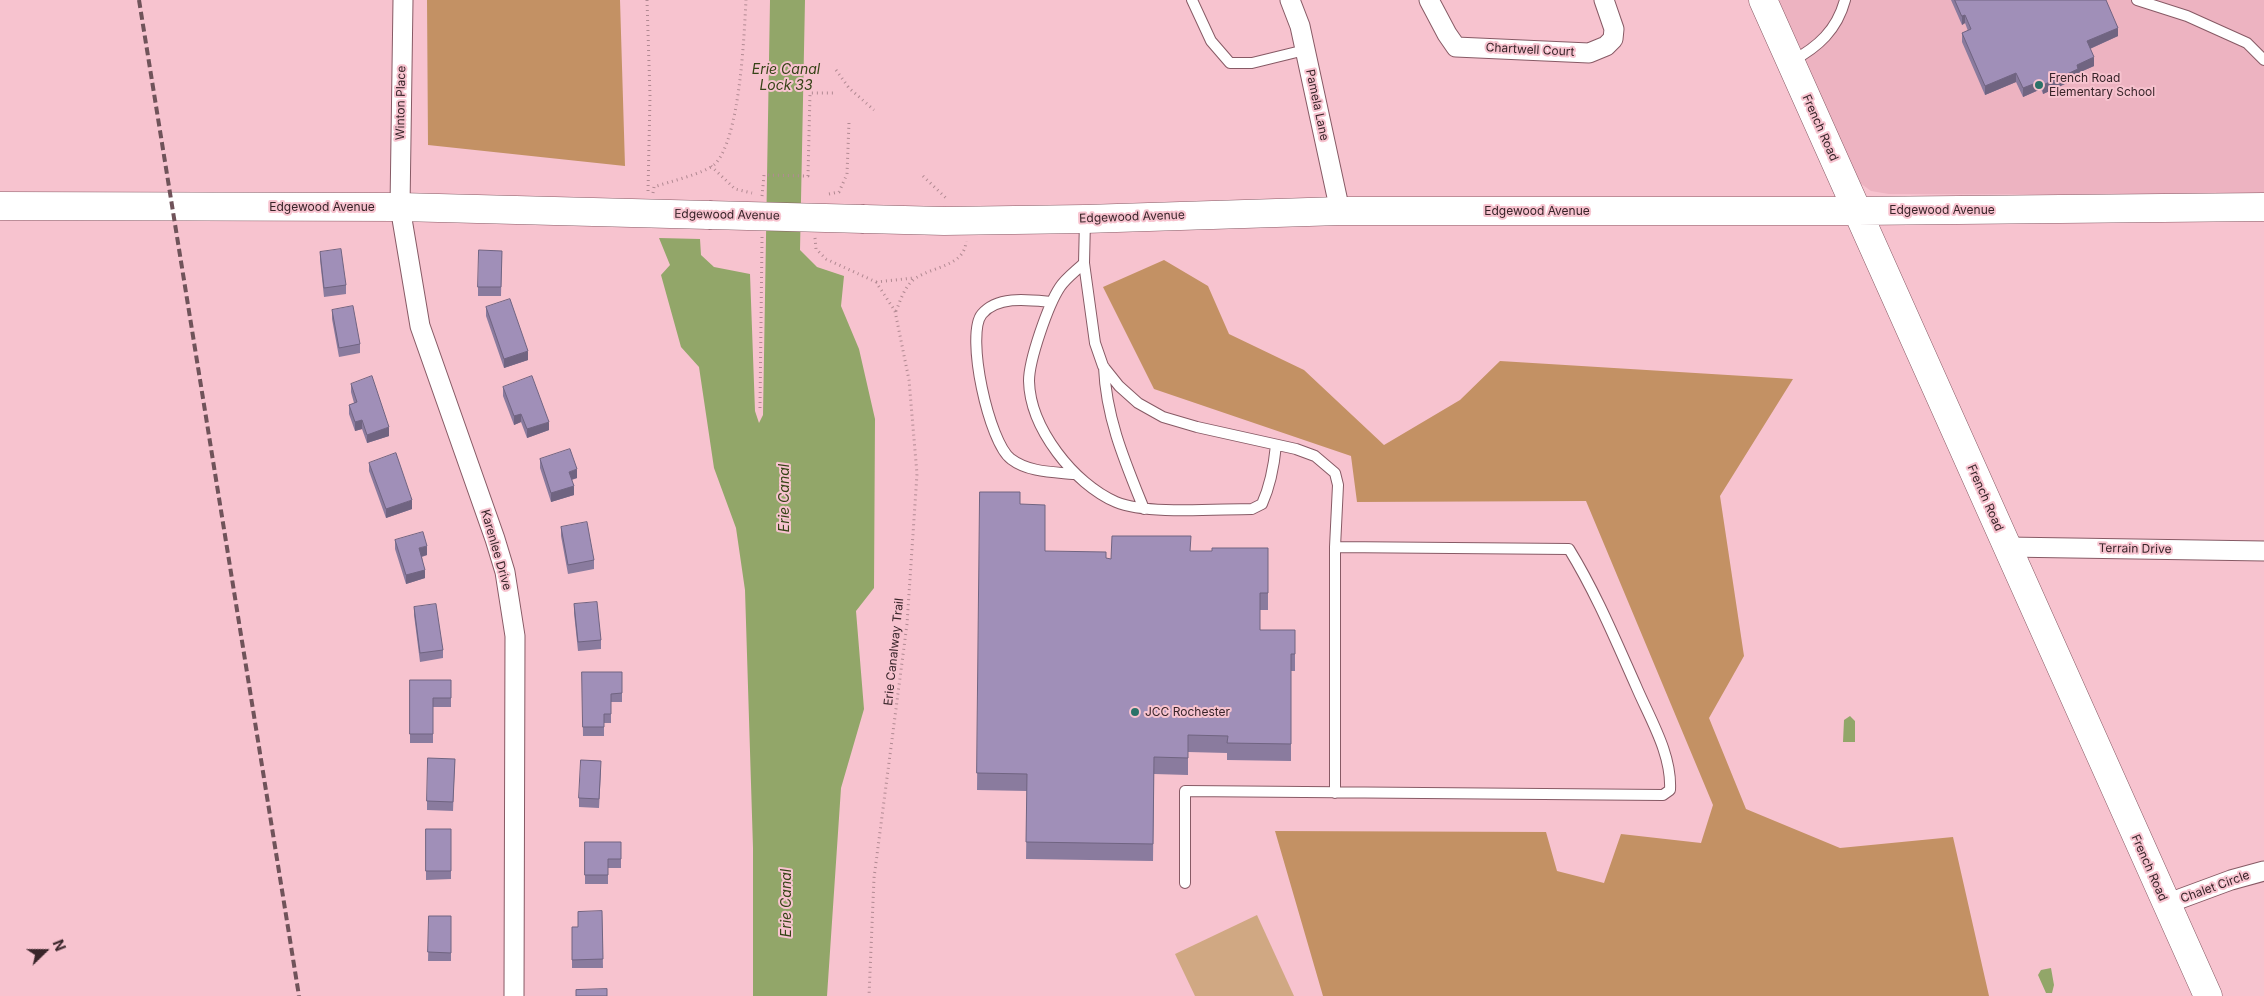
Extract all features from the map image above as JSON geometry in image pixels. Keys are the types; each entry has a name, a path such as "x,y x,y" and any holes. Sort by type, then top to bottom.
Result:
{"street":[{"name":"Winton Place","path":"400,207 403,0"},
{"name":"Pamela Lane","path":"1290,0 1300,26 1340,211"},
{"name":"Chartwell Court","path":"1428,0 1456,47 1589,53 1606,46 1613,39 1614,29 1604,0"},
{"name":"French Road","path":"1763,0 2208,996"},
{"name":"Edgewood Avenue","path":"0,206 400,207 944,220 1085,219 1340,211 1857,211 2264,207"},
{"name":"Karenlee Drive","path":"400,207 420,326 495,540 505,572 511,604 515,636 516,676 514,996"},
{"name":"Terrain Drive","path":"2006,547 2264,551"},
{"name":"Chalet Circle","path":"2166,904 2231,880 2264,871"}],"lane":[{"path":"1192,0 1211,41 1230,63 1252,63 1305,50"},
{"path":"1791,61 1812,50 1826,37 1839,19 1845,0"},
{"path":"2137,0 2187,16 2248,43 2264,60"},
{"path":"1085,219 1084,263 1095,343 1104,366 1119,386 1138,403 1163,417 1315,456 1335,473 1338,485 1335,547 1335,792"},
{"path":"1084,263 1060,286 1051,302 1029,369 1032,400 1040,422 1054,450 1073,474 1116,502 1144,509 1252,509 1262,504 1273,474 1276,445"},
{"path":"1051,302 1022,300 1000,303 982,314 976,327 980,383 990,422 1002,451 1024,467 1073,474"},
{"path":"1104,366 1105,389 1113,427 1144,509"},
{"path":"1185,883 1185,792 1663,795 1670,790 1670,781 1662,744 1592,586 1569,549 1335,547"}],"path":[{"path":"647,0 650,96 648,213"},
{"path":"648,213 654,187 692,175 715,164 730,138 742,64 746,0"},
{"path":"836,70 849,88 874,110"},
{"path":"762,205 764,175 808,176 810,93 833,93"},
{"path":"831,194 839,192 847,174 849,122"},
{"path":"711,166 735,189 762,196"},
{"path":"923,176 952,205"},
{"path":"815,232 816,248 826,259 876,282 915,278 956,260 966,248 966,237"},
{"path":"760,408 762,234"},
{"path":"895,311 905,289 915,278"},
{"name":"Erie Canalway Trail","path":"869,996 874,878 907,624 917,474 909,380 895,311 876,282"}],"shaded area":[{"path":"427,0 620,0 625,166 428,145"},
{"name":"French Road Elementary School","path":"1776,0 2264,0 2264,195 1889,194 1871,191 1860,183 1851,170"},
{"path":"1164,260 1208,286 1229,334 1304,370 1384,445 1460,400 1500,361 1793,379 1720,496 1744,656 1709,718 1746,809 1840,848 1953,837 1989,996 1323,996 1275,831 1546,832 1557,871 1604,883 1621,834 1701,843 1713,805 1586,501 1357,502 1351,456 1154,389 1103,287"},
{"path":"1257,915 1294,996 1195,996 1175,954"}],"water":[{"path":"770,0 805,0 800,250 817,267 844,276 841,306 859,349 875,419 874,588 856,611 864,709 841,788 827,996 753,996 753,848 745,590 736,528 714,468 699,367 681,347 661,275 670,265 659,238 700,239 701,255 714,267 750,274 755,411 759,423 763,415"},
{"path":"1850,716 1855,721 1855,742 1843,742 1844,720"},
{"path":"2051,968 2054,985 2052,993 2046,993 2038,975 2041,970"}],"building":[{"path":"1955,0 2106,0 2118,28 2087,41 2094,57 2077,65 2078,69 2043,85 2041,81 2023,88 2016,73 1985,86 1962,33 1971,29 1965,15 1962,16"},
{"path":"341,249 346,285 324,288 320,252"},
{"path":"479,250 502,251 501,287 478,287"},
{"path":"510,299 528,351 504,359 486,307"},
{"path":"353,306 360,344 339,348 332,310"},
{"path":"372,376 389,427 367,435 362,420 355,422 349,405 357,402 351,384"},
{"path":"532,376 549,422 527,429 521,414 514,416 503,387"},
{"path":"570,449 577,469 569,472 574,486 551,493 540,459"},
{"path":"396,453 412,500 386,509 369,463"},
{"name":"JCC Rochester","path":"980,492 1020,492 1020,504 1045,505 1045,551 1106,552 1106,558 1111,559 1112,536 1191,536 1190,551 1212,551 1212,548 1268,548 1268,593 1260,593 1260,630 1295,630 1295,654 1291,654 1291,744 1227,743 1228,736 1188,735 1188,758 1154,757 1153,844 1026,842 1027,774 977,773"},
{"path":"587,522 594,560 568,565 561,527"},
{"path":"423,532 427,546 419,548 425,570 406,575 395,540"},
{"path":"597,602 601,640 578,642 574,604"},
{"path":"436,604 443,650 420,653 414,607"},
{"path":"582,672 622,672 622,693 611,694 611,714 604,714 604,727 583,727"},
{"path":"410,680 451,680 451,698 433,698 433,734 410,734"},
{"path":"428,758 455,759 453,802 427,801"},
{"path":"581,760 601,761 599,799 579,798"},
{"path":"426,829 451,829 451,871 426,871"},
{"path":"585,842 621,842 621,859 608,859 608,875 585,875"},
{"path":"602,911 603,959 572,960 572,927 578,927 578,912"},
{"path":"429,916 451,916 451,953 428,952"},
{"path":"607,989 607,996 576,996 576,990"}],"railway":[{"path":"139,0 299,996"}],"place":[{"name":"French Road Elementary School","path":"2039,85"},
{"name":"JCC Rochester","path":"1135,712"}],"water label":[{"name":"Erie Canal Lock 33","path":"786,78"},
{"name":"Erie Canal","path":"785,498"},
{"name":"Erie Canal","path":"787,903"}]}
